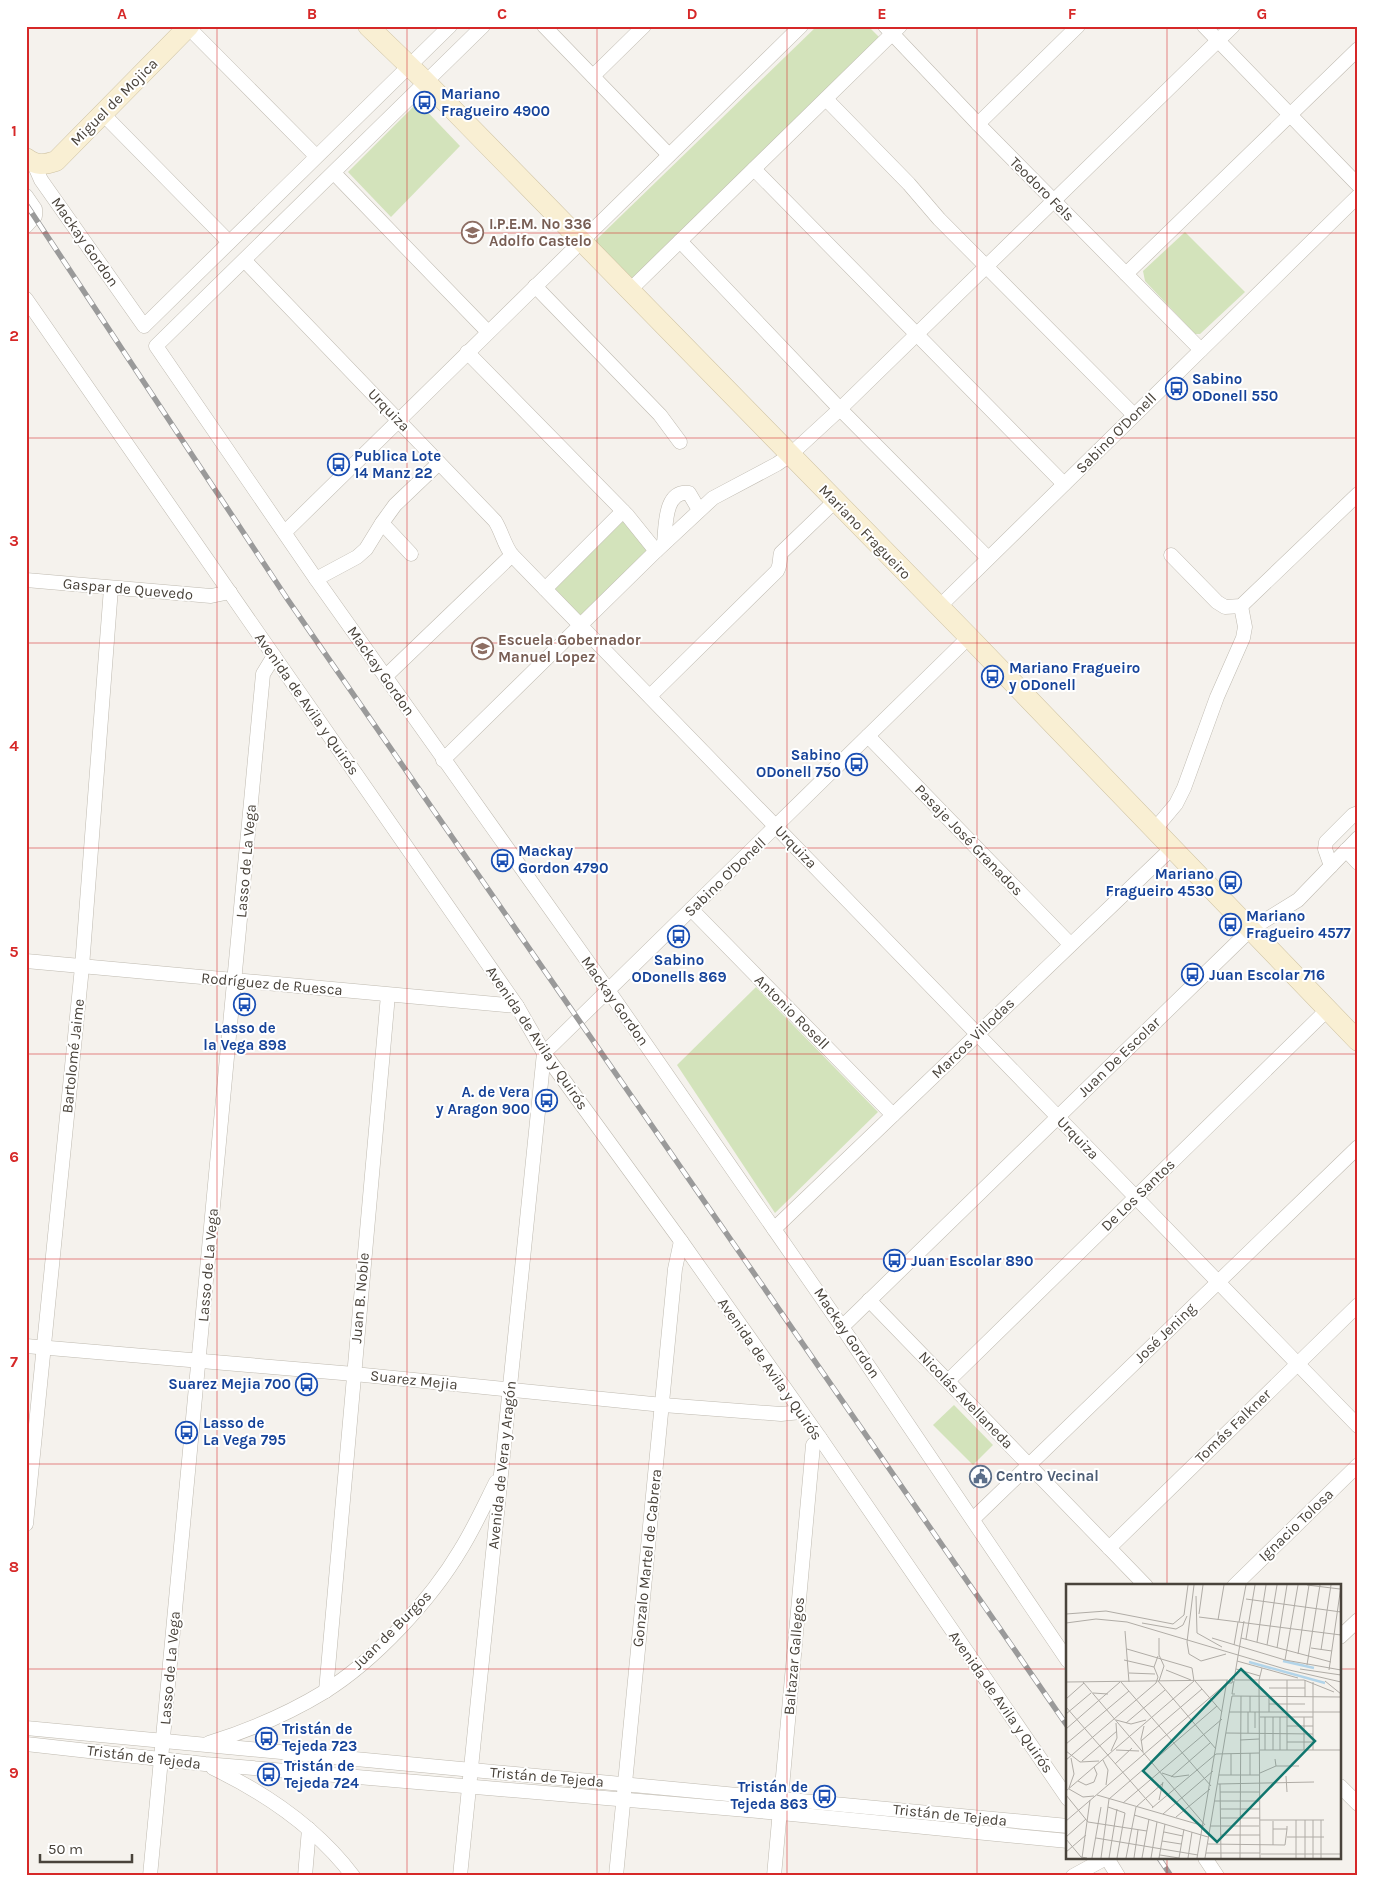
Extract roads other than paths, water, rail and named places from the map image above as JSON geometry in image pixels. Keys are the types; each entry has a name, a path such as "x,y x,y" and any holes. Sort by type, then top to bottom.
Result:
{"main road":[{"name":"Mariano Fragueiro","path":"368,26 426,82 969,637 1358,1041"},
{"name":"Miguel de Mojica","path":"34,167 56,161 188,27"}],"street":[{"path":"102,113 229,242 450,26"},
{"path":"245,260 483,26"},
{"path":"544,26 670,155"},
{"path":"593,76 644,26"},
{"path":"285,532 800,26"},
{"path":"978,124 1078,26"},
{"path":"1204,26 1358,185"},
{"path":"443,760 699,510 713,498 777,464 790,455 917,335 1233,26"},
{"path":"188,27 316,156"},
{"path":"629,291 826,99 892,29"},
{"name":"Teodoro Fels","path":"892,29 978,124 1201,350"},
{"path":"1126,274 1358,49"},
{"path":"826,99 894,167 940,219 1134,415"},
{"path":"26,190 34,167"},
{"name":"Mackay Gordon","path":"34,167 144,326 229,242"},
{"path":"754,169 1064,484"},
{"path":"334,173 488,332"},
{"path":"26,196 36,210 36,216 26,226"},
{"name":"Sabino O'Donell","path":"939,607 1358,196"},
{"path":"680,241 840,408 988,558"},
{"name":"Mackay Gordon","path":"245,260 156,346 316,579 608,990 842,1327 1066,1658"},
{"name":"Urquiza","path":"245,260 495,521 500,528 504,544 512,556 1358,1426"},
{"path":"535,286 660,415 680,442"},
{"name":"Avenida de Avila y Quirós","path":"26,299 517,1006 544,1054 820,1438 1066,1797"},
{"path":"467,352 660,547"},
{"path":"316,579 357,557 366,549 396,505 439,462"},
{"path":"660,547 669,503 674,497 682,492 689,493 699,510"},
{"path":"1171,555 1217,602 1225,607 1241,606 1358,494"},
{"path":"650,696 777,571 780,566 781,553 835,501"},
{"path":"545,589 623,511"},
{"path":"382,523 410,554"},
{"path":"386,676 512,556"},
{"name":"Gaspar de Quevedo","path":"26,580 211,596 230,592"},
{"name":"Bartolomé Jaime","path":"26,1524 82,967 111,588"},
{"path":"1155,829 1176,804 1184,788 1218,697 1243,638 1245,627 1241,606"},
{"name":"Sabino O'Donell","path":"544,1054 969,637"},
{"name":"Lasso de La Vega","path":"150,1876 263,674 274,656"},
{"name":"Pasaje José Granados","path":"868,736 1070,944"},
{"path":"1331,866 1325,849 1326,842 1352,815 1358,813"},
{"name":"Juan De Escolar","path":"842,1327 1251,929 1298,900 1358,838"},
{"name":"Marcos Villodas","path":"774,1229 1173,847"},
{"path":"1346,850 1358,863"},
{"name":"Antonio Rosell","path":"691,910 893,1115"},
{"name":"Rodríguez de Ruesca","path":"26,961 517,1006"},
{"name":"Juan B. Noble","path":"326,1691 388,995"},
{"name":"De Los Santos","path":"948,1381 1328,1010"},
{"name":"Avenida de Vera y Aragón","path":"460,1876 544,1054"},
{"name":"José Jening","path":"973,1519 1358,1148"},
{"name":"Gonzalo Martel de Cabrera","path":"616,1876 675,1269 680,1241"},
{"name":"Nicolás Avellaneda","path":"869,1300 1144,1584"},
{"name":"Tomás Falkner","path":"1109,1548 1358,1305"},
{"name":"Suarez Mejia","path":"26,1346 354,1374 663,1405 781,1414 801,1412"},
{"name":"Baltazar Gallegos","path":"774,1876 814,1446 820,1438"},
{"name":"Ignacio Tolosa","path":"1236,1584 1358,1465"},
{"name":"Juan de Burgos","path":"204,1744 252,1729 302,1705 326,1691 379,1648 414,1612 443,1576 461,1549 500,1472"},
{"path":"1342,1635 1358,1620"},
{"name":"Tristán de Tejeda","path":"26,1728 1066,1826"},
{"name":"Tristán de Tejeda","path":"26,1744 205,1764 781,1813 1066,1841"},
{"path":"205,1764 266,1796 309,1829 341,1860 353,1876"},
{"path":"305,1876 309,1829"},
{"path":"1074,1876 1102,1860"},
{"path":"1107,1860 1118,1876"},
{"path":"1206,1860 1217,1876"}],"railway":[{"path":"26,204 288,600 1066,1724"},
{"path":"1160,1860 1171,1876"}],"place":[{"name":"Mariano Fragueiro 4900","path":"425,103"},
{"name":"I.P.E.M. No 336 Adolfo Castelo","path":"473,233"},
{"name":"Sabino ODonell 550","path":"1176,388"},
{"name":"Publica Lote 14 Manz 22","path":"338,465"},
{"name":"Escuela Gobernador Manuel Lopez","path":"482,649"},
{"name":"Mariano Fragueiro y ODonell","path":"993,677"},
{"name":"Sabino ODonell 750","path":"857,764"},
{"name":"Mackay Gordon 4790","path":"502,860"},
{"name":"Mariano Fragueiro 4530","path":"1230,883"},
{"name":"Mariano Fragueiro 4577","path":"1230,925"},
{"name":"Sabino ODonells 869","path":"679,937"},
{"name":"Juan Escolar 716","path":"1193,975"},
{"name":"Lasso de la Vega 898","path":"245,1005"},
{"name":"A. de Vera y Aragon 900","path":"546,1101"},
{"name":"Juan Escolar 890","path":"895,1261"},
{"name":"Suarez Mejia 700","path":"307,1384"},
{"name":"Lasso de La Vega 795","path":"187,1432"},
{"name":"Centro Vecinal","path":"980,1476"},
{"name":"Tristán de Tejeda 723","path":"266,1738"},
{"name":"Tristán de Tejeda 724","path":"268,1775"},
{"name":"Tristán de Tejeda 863","path":"824,1796"}]}
